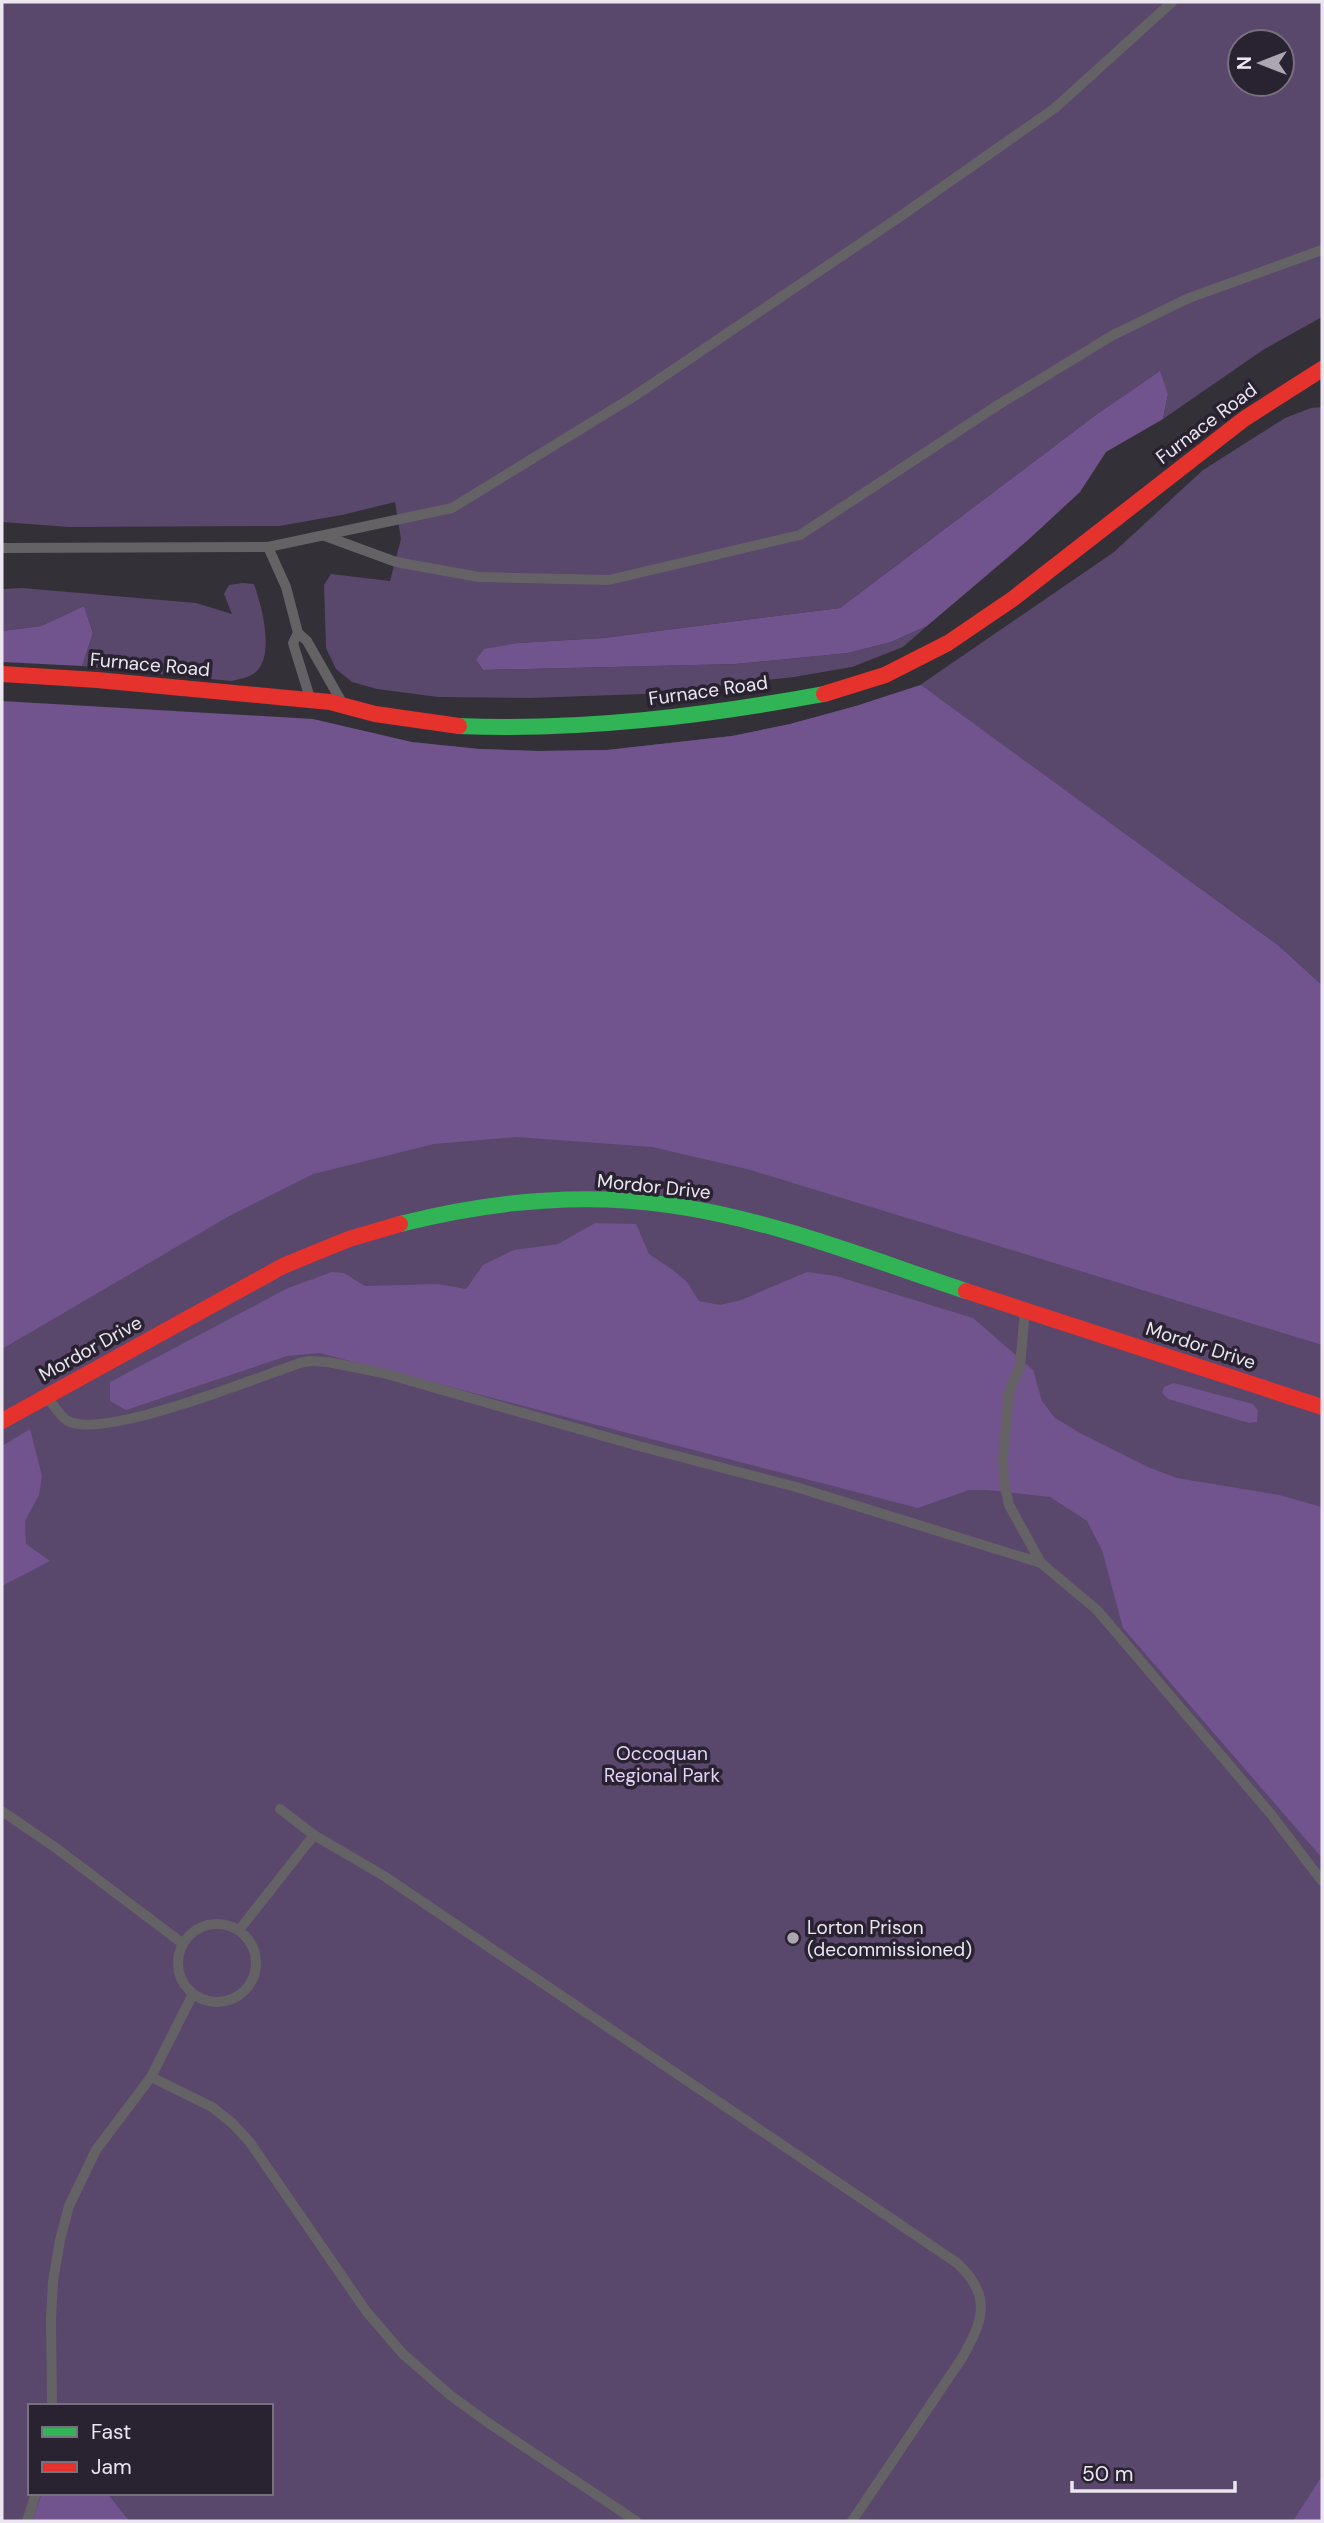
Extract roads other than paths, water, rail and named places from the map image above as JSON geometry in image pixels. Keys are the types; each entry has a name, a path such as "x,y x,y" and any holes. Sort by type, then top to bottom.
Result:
{"main road":[{"name":"Furnace Road","path":"2,674 311,700 375,714 460,726 535,728 628,722 727,711 824,694 862,684 948,643 1014,598 1244,419 1322,369"},
{"name":"Mordor Drive","path":"2,1421 225,1296 301,1258 348,1239 404,1222 458,1210 509,1203 603,1199 701,1210 778,1228 1322,1407"}],"lane":[{"path":"2,548 268,547 452,508 610,412 901,216 1055,108 1172,2"},
{"path":"323,535 396,562 479,577 609,580 800,535 998,405 1112,335 1189,298 1322,250"},
{"path":"268,547 286,587 298,633 307,641 344,706"},
{"path":"298,633 293,643 311,700"},
{"path":"1025,1310 1020,1366 1009,1393 1003,1458 1004,1483 1009,1505 1041,1563 1097,1610 1270,1813 1322,1881"},
{"path":"47,1396 66,1421 87,1426 176,1406 300,1363 328,1362 383,1373 635,1445 796,1487 1041,1563"},
{"path":"280,1809 314,1835 396,1884 969,2273 978,2290 981,2304 978,2330 852,2521"},
{"path":"2,1811 56,1848 182,1944"},
{"path":"239,1930 314,1835"},
{"path":"227,1924 239,1930 248,1939 257,1962 255,1975 249,1986 229,2001 204,2000 193,1994 185,1986 177,1965 182,1944 201,1926 227,1924"},
{"path":"52,2404 53,2281 69,2206 96,2150 151,2077 193,1994"},
{"path":"151,2077 212,2107 249,2141 366,2311 403,2354 450,2395 490,2424 636,2521"},
{"path":"27,2521 35,2495"}],"place":[{"name":"Lorton Prison (decommissioned)","path":"793,1938"}],"park label":[{"name":"Occoquan Regional Park","path":"662,1764"}]}
